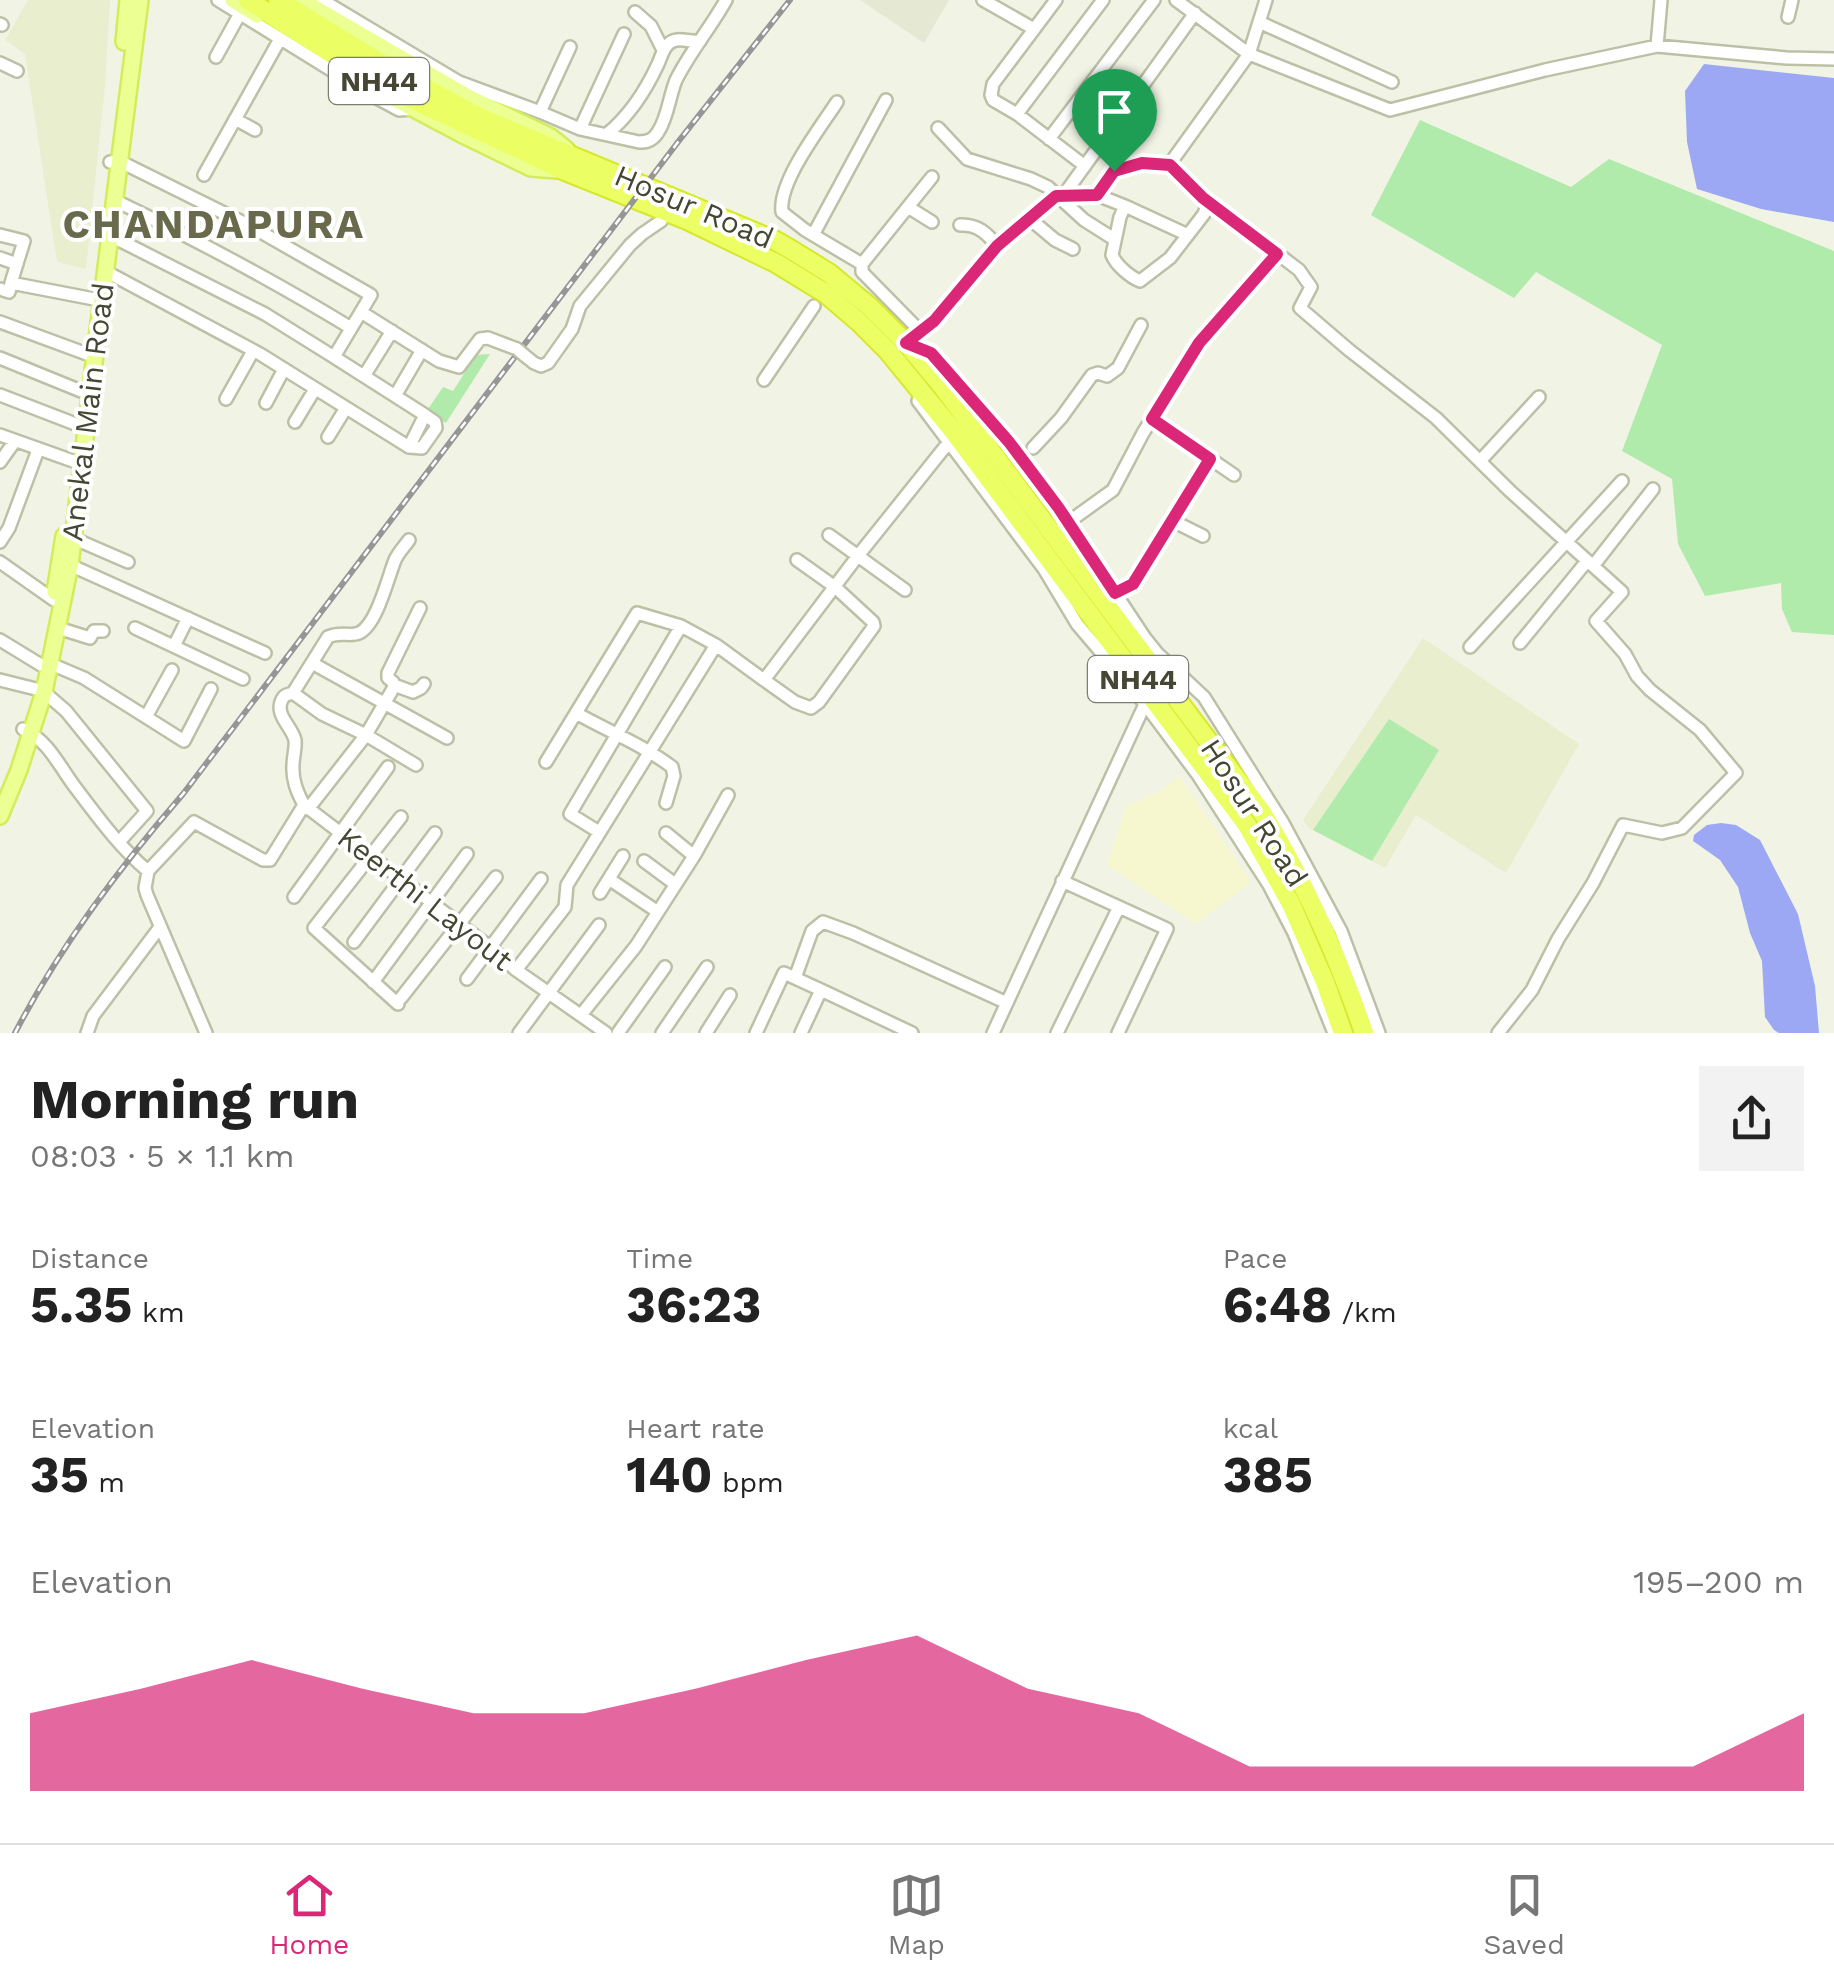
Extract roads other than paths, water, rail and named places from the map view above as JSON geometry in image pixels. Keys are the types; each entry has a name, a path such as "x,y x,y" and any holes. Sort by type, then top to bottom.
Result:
{"highway":[{"name":"NH44","path":"278,0 519,142"},
{"name":"NH44","path":"241,5 406,97 571,164"},
{"name":"Hosur Road","path":"571,164 776,263 825,293 910,378 1247,825 1291,904 1343,1033"},
{"name":"Hosur Road","path":"571,164 776,241 829,273 913,337 942,386 1060,528 1279,840 1320,919 1364,1033"}],"main road":[{"path":"46,665 54,600 69,536 73,461 114,161 128,0"},
{"name":"Anekal Main Road","path":"0,816 58,628 70,564 69,536 114,200 114,161 140,0"},
{"path":"301,0 468,97 551,137 571,164"},
{"path":"241,5 412,109 531,168 571,164"},
{"path":"0,798 28,731"}],"street":[{"path":"218,0 241,5 280,39 399,110 412,109"},
{"path":"322,0 459,82 580,129 639,142 648,142 657,135 676,80 726,0"},
{"path":"983,0 1034,29"},
{"path":"1056,0 993,84 990,95 1084,166"},
{"path":"1016,114 1104,0"},
{"path":"1049,139 1154,0"},
{"path":"1176,0 1249,54 1390,110 1657,46 1834,60"},
{"path":"1170,165 1249,54 1266,0"},
{"path":"1657,46 1661,0"},
{"path":"1788,17 1792,0"},
{"path":"216,57 241,5"},
{"path":"634,12 651,26 663,50"},
{"path":"932,177 862,264 862,272 913,337 934,321 997,246 1060,196 1195,14"},
{"path":"1259,22 1392,82"},
{"path":"580,129 624,34"},
{"path":"204,175 280,39"},
{"path":"607,134 632,108 663,50 672,41 700,41"},
{"path":"540,112 570,47"},
{"path":"0,63 18,71"},
{"path":"459,82 468,97"},
{"path":"814,236 886,100"},
{"path":"837,102 788,180 782,212 862,264"},
{"path":"235,119 254,130"},
{"path":"938,128 967,159 1048,187 1084,220 1114,239"},
{"path":"114,161 252,227 371,294 334,357"},
{"path":"1097,195 1114,171 1142,163 1170,165 1208,202 1300,270 1311,287 1300,308 1436,418 1622,592 1596,620 1601,629 1625,654 1637,676 1700,730 1736,773 1682,828 1662,834 1622,824 1532,990 1498,1033"},
{"path":"1060,196 1097,195 1188,234"},
{"path":"114,200 210,246 351,328"},
{"path":"1125,206 1112,255 1114,261 1140,280 1167,262 1204,214 1208,202"},
{"path":"908,207 932,222"},
{"path":"360,312 439,361 459,367 480,340 488,338 534,363 548,364 572,329 580,306 630,246 661,221 665,211"},
{"path":"1030,219 1055,240 1072,248"},
{"path":"960,225 981,230 997,246"},
{"path":"0,235 24,241 6,286 94,299"},
{"path":"105,271 254,350 409,447 425,415 265,314 110,235"},
{"path":"1060,528 1113,490 1199,343 1277,254"},
{"path":"0,258 17,264"},
{"path":"764,380 814,306"},
{"path":"0,322 87,354"},
{"path":"1033,448 1092,375 1113,374 1140,325"},
{"path":"364,376 392,332"},
{"path":"226,399 254,350"},
{"path":"395,396 422,350"},
{"path":"0,358 81,391"},
{"path":"266,404 284,369"},
{"path":"910,378 912,394 1044,569 1077,624 1198,774 1269,885 1294,933 1334,1033"},
{"path":"295,422 316,389"},
{"path":"0,396 78,425"},
{"path":"1480,461 1538,397"},
{"path":"328,437 346,408"},
{"path":"1152,419 1234,475"},
{"path":"0,435 73,461"},
{"path":"0,462 16,441"},
{"path":"764,680 949,442"},
{"path":"0,542 38,450"},
{"path":"1210,459 1133,584 1109,598 1156,653 1204,697 1283,823 1341,931 1378,1033"},
{"path":"1470,647 1622,481"},
{"path":"1520,643 1654,489"},
{"path":"1173,520 1204,536"},
{"path":"828,535 906,590"},
{"path":"69,536 128,562"},
{"path":"293,693 328,637 363,630 384,599 396,557 409,540"},
{"path":"546,762 637,613 681,626 716,645 804,707 811,708 819,702 874,626 835,587 798,560"},
{"path":"0,562 54,600"},
{"path":"70,564 266,654"},
{"path":"420,608 388,678 413,692 424,684"},
{"path":"174,646 188,618"},
{"path":"599,832 570,814 681,626"},
{"path":"58,628 85,638 90,638 94,631 103,631"},
{"path":"136,628 243,679"},
{"path":"0,640 46,665 84,678 184,740 211,689"},
{"path":"516,970 564,907 567,885 716,645"},
{"path":"312,663 447,738"},
{"path":"146,717 172,670"},
{"path":"0,680 40,691 66,711 147,811 120,842"},
{"path":"394,684 366,735 306,807 294,784 294,739 280,706 288,693 293,693 322,714 366,735 416,764"},
{"path":"994,1033 1145,704"},
{"path":"576,713 650,750 672,767 674,776 666,802"},
{"path":"28,731 42,740 74,786 148,871 145,888 206,1033"},
{"path":"294,896 388,767"},
{"path":"580,1015 636,946 694,856 728,794"},
{"name":"Keerthi Layout","path":"148,871 194,822 263,860 270,860 306,807 516,970 606,1033"},
{"path":"401,817 314,928 400,1001 496,877"},
{"path":"666,833 694,856"},
{"path":"354,942 436,834"},
{"path":"373,982 466,854"},
{"path":"600,893 623,856"},
{"path":"644,861 675,884"},
{"path":"609,878 658,912"},
{"path":"467,978 541,879"},
{"path":"1062,881 1167,929 1118,1033"},
{"path":"1057,1033 1119,908"},
{"path":"796,978 812,931 823,922 1007,1003"},
{"path":"519,1033 600,926"},
{"path":"87,1033 94,1016 160,927"},
{"path":"618,1033 665,968"},
{"path":"665,1032 707,968"},
{"path":"756,1033 784,973 891,1028 912,1033"},
{"path":"801,1033 822,990"},
{"path":"706,1033 730,996"}],"water":[{"path":"1704,64 1834,78 1834,222 1761,209 1697,189 1687,142 1685,91"},
{"path":"1707,825 1736,825 1760,840 1798,914 1815,986 1819,1033 1779,1033 1765,1017 1762,961 1738,887 1720,860 1693,841 1694,835"}],"railway":[{"path":"15,1033 51,969 114,879 790,0"}],"district":[{"name":"CHANDAPURA","path":"214,224"}]}
